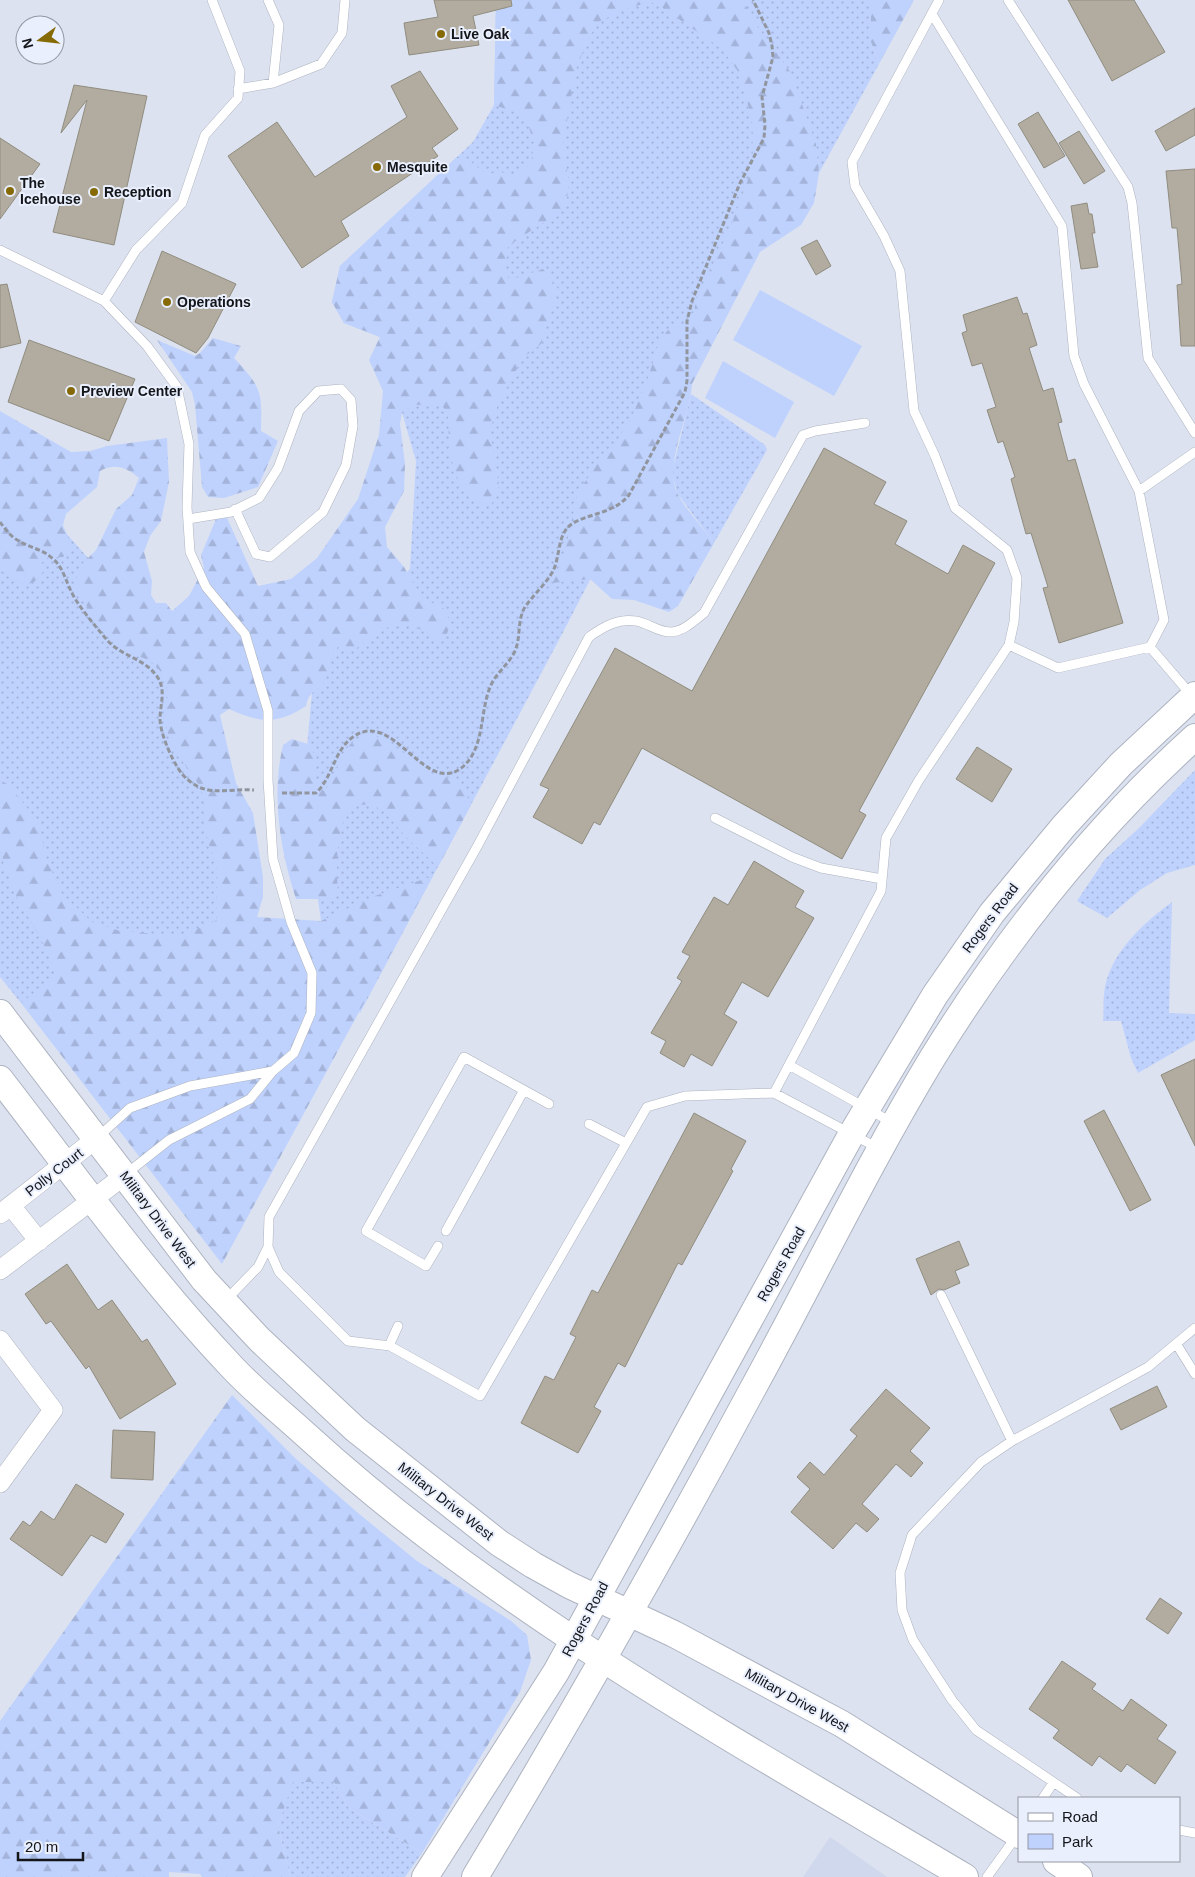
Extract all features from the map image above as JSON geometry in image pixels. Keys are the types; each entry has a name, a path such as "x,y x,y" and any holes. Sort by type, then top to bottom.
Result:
{"main road":[{"name":"Rogers Road","path":"425,1877 556,1672 866,1108 934,995 992,913 1094,793 1194,697"},
{"path":"475,1877 604,1659 748,1399 895,1124 957,1020 1027,922 1130,801 1195,737"},
{"name":"Military Drive West","path":"0,1013 204,1280 224,1302 259,1339 355,1429 444,1501 516,1554 596,1598 674,1634 842,1724 1018,1834"},
{"path":"0,1079 144,1268 233,1368 360,1484 484,1578 670,1702 965,1877"},
{"path":"1057,1862 1079,1877"}],"street":[{"name":"Polly Court","path":"39,1241 5,1210 97,1138"},
{"path":"0,1270 125,1175"},
{"path":"0,1340 53,1410 0,1483"}],"lane":[{"path":"104,301 136,250 182,203 205,135 238,98 240,71 212,0"},
{"path":"268,0 279,25 273,83"},
{"path":"238,89 273,83 321,64 342,33 344,0"},
{"path":"774,1093 881,891 886,838 919,780 1009,645 1014,622 1017,578 1006,550 955,508 935,456 914,411 900,272 884,236 855,186 852,162 939,0"},
{"path":"1008,0 1128,187 1132,203 1148,358 1195,433"},
{"path":"932,14 1062,226 1074,356 1084,384 1139,491 1164,620 1150,647 1058,668 1009,645"},
{"path":"0,250 104,301 147,346 177,387 189,444 188,520 190,552 206,587 245,634 268,712 269,791 273,859 291,922 312,973 311,1013 294,1053 272,1071 250,1099 169,1140 125,1175"},
{"path":"188,520 235,509 259,498 278,468 299,411 318,391 340,389 351,400 353,426 346,465 324,512 270,557 256,554 235,509"},
{"path":"224,1302 258,1267 268,1247 269,1218 478,845 589,637 604,626 617,622 636,621 671,632 686,628 704,613 803,436 815,431 865,423"},
{"path":"1139,491 1195,452"},
{"path":"1150,647 1194,697"},
{"path":"715,818 792,857 821,868 882,879"},
{"path":"438,1246 426,1266 366,1231 464,1056 549,1104"},
{"path":"789,1065 895,1124"},
{"path":"97,1138 130,1108 190,1086 272,1071"},
{"path":"446,1231 524,1090"},
{"path":"268,1247 279,1272 348,1341 389,1346 480,1396 647,1107 685,1096 774,1093 881,1150"},
{"path":"589,1124 626,1143"},
{"path":"941,1295 1012,1441"},
{"path":"389,1346 398,1326"},
{"path":"1075,1797 1053,1784 976,1730 952,1700 913,1640 902,1610 900,1573 912,1535 981,1462 1012,1441 1148,1367 1177,1345 1195,1328"},
{"path":"1177,1345 1195,1374"},
{"path":"1044,1797 1053,1784"},
{"path":"1180,1830 1195,1833"},
{"path":"987,1877 1018,1834"}],"path":[{"path":"0,522 16,540 42,550 54,560 60,567 79,604 108,640 116,648 141,661 158,677 163,695 160,720 167,745 182,774 203,790 210,792 225,789 316,793 327,781 340,750 355,735 362,733 382,734 394,740 420,762 437,772 446,773 460,768 474,749 492,683 516,649 520,622 525,608 553,571 563,533 568,526 613,510 623,503 685,392 687,381 687,321 692,301 731,210 740,183 764,138 765,125 762,97 773,57 769,33 753,0"}],"shaded area":[{"path":"830,1837 887,1877 803,1877"}],"green space":[{"path":"496,0 894,0 871,42 879,64 819,173 815,145 560,638 360,1013 321,921 303,791 315,659 410,569 416,461 380,337 344,323 332,302 340,266 473,142 494,105"},
{"path":"496,0 743,0 754,22 791,73 816,144 819,173 814,203 801,225 760,252 692,384 676,454 674,481 680,499 714,543 678,606 669,612 634,600 612,599 590,579 552,583 564,556 578,492 602,457 617,441 632,416 648,378 660,339 673,325 682,328 694,311 698,294 729,231 753,166 752,118 737,70 722,49 657,4 649,2 629,8 600,21 589,37 576,69 563,144 569,182 566,206 508,247 505,273 510,280 543,269 558,289 541,344 524,357 497,407 490,431 499,485 495,501 484,507 475,501 462,486 454,468 450,448 448,416 441,404 414,405 402,412 400,424 405,464 404,491 385,527 387,547 404,567 422,598 443,608 451,623 446,636 437,642 414,626 394,625 375,635 353,651 339,646 332,655 324,682 311,695 306,706 296,712 277,719 268,720 250,717 229,709 220,715 236,783 253,813 263,877 263,897 257,917 321,921 375,896 433,876 222,1264 21,1003 57,975 40,937 16,896 3,861 0,841 0,780 9,785 38,822 47,860 62,894 92,922 120,931 182,936 217,920 217,870 207,837 205,804 201,790 174,749 167,730 167,688 162,674 152,663 123,650 112,642 74,584 83,563 96,550 116,509 132,495 139,478 130,471 120,467 111,467 100,471 97,487 66,514 63,525 69,540 69,552 63,557 46,558 41,564 43,572 38,579 32,583 22,584 0,569 0,411 71,452 90,451 107,446 167,438 169,482 161,521 150,536 144,552 152,581 151,595 156,603 166,603 172,611 189,596 204,568 201,555 216,519 227,518 258,586 291,579 317,558 358,499 379,435 383,391 369,360 380,337 344,323 332,302 340,266 456,158 466,158 486,174 501,172 516,176 531,163 534,144 528,124 518,113 494,105"},
{"path":"871,0 914,0 879,64 871,42"},
{"path":"760,290 862,346 834,396 733,340"},
{"path":"213,338 241,346 234,358 250,376 258,391 261,407 261,431 278,441 258,487 224,498 208,497 202,487 195,405 192,392 157,340 195,356"},
{"path":"723,361 794,402 775,438 705,398"},
{"path":"691,394 765,445 767,450 714,543 677,493 672,472"},
{"path":"0,459 211,696 227,915 173,965 21,1003 0,977"},
{"path":"366,736 384,738 432,775 455,779 464,790 471,805 438,867 406,837 383,810 368,804 349,807 339,839 338,895 327,899 296,899 290,880 279,823 279,764 283,745 292,739 311,745 315,759 316,782 324,791 330,784 350,744"},
{"path":"1195,770 1195,865 1167,873 1140,890 1107,918 1077,901 1105,859 1138,829"},
{"path":"1172,902 1169,1013 1195,1014 1195,1040 1138,1073 1131,1058 1121,1021 1103,1021 1104,994 1112,966 1119,954 1138,930"},
{"path":"232,1395 295,1458 417,1561 511,1621 527,1635 531,1660 520,1692 422,1853 349,1808 334,1782 293,1782 278,1826 290,1877 202,1877 200,1874 169,1872 169,1877 0,1877 0,1721"},
{"path":"292,1782 334,1782 349,1808 422,1853 405,1877 290,1877 278,1826"}],"building":[{"name":"Live Oak","path":"434,0 511,0 512,6 473,16 479,45 409,55 404,23 438,17"},
{"path":"1068,0 1134,0 1165,52 1112,81"},
{"name":"Mesquite","path":"420,71 458,129 432,148 438,156 341,221 349,236 302,268 228,156 277,122 315,177 407,117 391,86"},
{"name":"Reception","path":"74,85 147,96 114,245 53,232 87,100 61,133"},
{"path":"1195,108 1195,135 1166,151 1155,131"},
{"path":"1038,112 1065,156 1044,168 1018,124"},
{"path":"1079,131 1105,171 1084,184 1059,143"},
{"name":"The Icehouse","path":"0,138 40,164 0,219"},
{"path":"1195,169 1195,346 1181,346 1177,285 1182,284 1177,228 1172,228 1166,171"},
{"path":"1087,203 1089,214 1092,214 1095,233 1092,233 1098,267 1081,269 1071,206"},
{"path":"817,240 831,266 816,275 801,248"},
{"name":"Operations","path":"162,251 236,284 208,338 196,353 135,322"},
{"path":"7,284 21,343 0,348 0,285"},
{"path":"1017,297 1023,314 1027,313 1037,345 1029,348 1043,391 1053,388 1062,422 1058,423 1068,461 1075,459 1123,623 1059,643 1043,588 1048,587 1031,533 1026,534 1011,479 1015,477 1003,441 998,443 987,410 996,407 982,363 972,366 962,333 967,331 963,315"},
{"name":"Preview Center","path":"29,340 135,379 109,441 8,402"},
{"path":"824,448 886,482 874,504 907,521 895,544 948,574 963,545 995,563 859,811 866,815 842,859 642,748 600,825 594,822 582,844 533,817 549,789 540,785 615,648 692,691"},
{"path":"977,747 1012,769 992,802 956,779"},
{"path":"754,861 804,891 795,907 814,918 768,997 742,982 724,1014 737,1022 712,1066 691,1054 684,1067 660,1053 666,1041 651,1033 682,981 677,978 690,956 682,952 714,897 728,905"},
{"path":"1195,1059 1195,1146 1161,1075"},
{"path":"1104,1110 1151,1200 1130,1211 1084,1121"},
{"path":"694,1113 746,1141 731,1169 733,1171 682,1265 678,1263 625,1367 618,1363 594,1407 601,1411 578,1453 521,1423 545,1376 554,1380 576,1337 570,1334 592,1290 598,1293"},
{"path":"959,1241 969,1265 955,1271 960,1283 944,1290 939,1289 931,1295 916,1259"},
{"path":"67,1264 98,1310 112,1300 142,1342 147,1339 176,1384 120,1419 89,1366 86,1369 51,1321 46,1324 25,1294"},
{"path":"1157,1386 1167,1407 1121,1430 1110,1409"},
{"path":"886,1389 930,1428 910,1451 923,1463 911,1477 896,1464 862,1504 879,1519 867,1532 856,1523 833,1549 791,1512 810,1489 797,1477 810,1462 824,1475 857,1436 850,1430"},
{"path":"113,1430 155,1432 153,1480 111,1478"},
{"path":"76,1484 124,1514 106,1543 91,1535 62,1576 10,1539 23,1521 30,1526 41,1511 54,1520"},
{"path":"1160,1598 1182,1613 1168,1634 1146,1619"},
{"path":"1062,1661 1096,1684 1092,1689 1123,1711 1131,1699 1167,1725 1157,1739 1176,1752 1155,1784 1127,1764 1121,1772 1099,1756 1092,1766 1053,1738 1059,1730 1029,1709"}],"place":[{"name":"Live Oak","path":"441,34"},
{"name":"Mesquite","path":"377,167"},
{"name":"The Icehouse","path":"10,191"},
{"name":"Reception","path":"94,192"},
{"name":"Operations","path":"167,302"},
{"name":"Preview Center","path":"71,391"}]}
